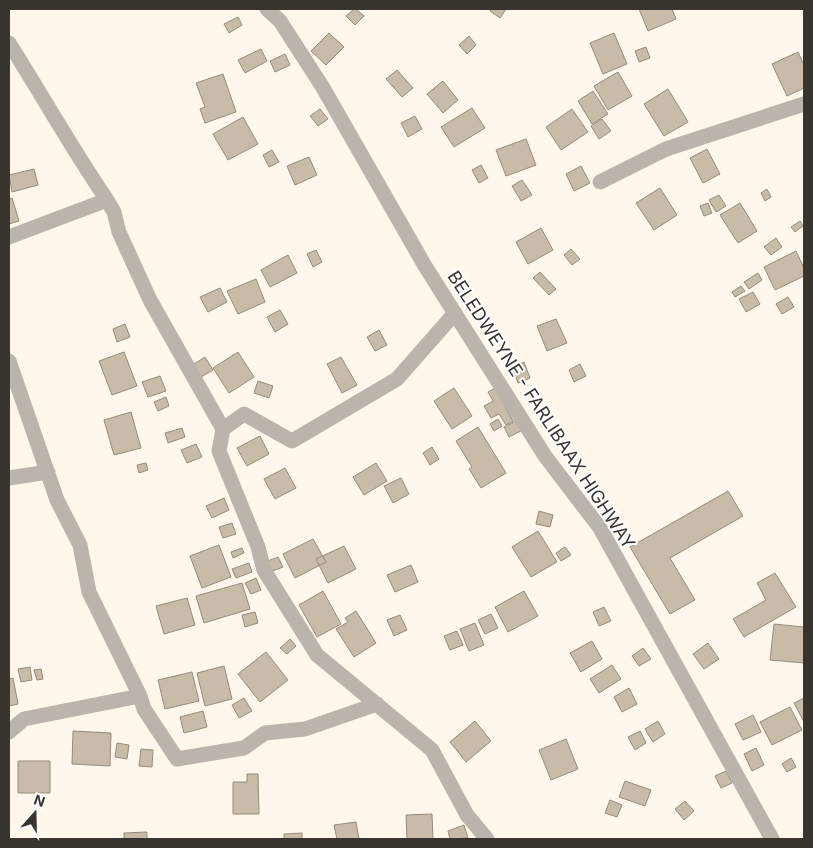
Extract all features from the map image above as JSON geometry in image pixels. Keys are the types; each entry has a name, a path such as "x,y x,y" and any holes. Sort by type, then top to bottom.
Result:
{"street":[{"name":"BELEDWEYNE - FARLIBAAX HIGHWAY","path":"267,9 280,21 322,86 425,266 545,456 600,528 772,839"},
{"path":"9,43 50,107 75,154 114,212 119,232 150,300 223,429 219,452 258,547 264,570 317,655 432,750 467,815 487,839"},
{"path":"600,182 666,149 804,104"},
{"path":"9,237 107,200"},
{"path":"223,429 244,414 292,441 396,379 455,313"},
{"path":"9,361 57,500 80,545 89,592 140,696 144,709 177,759 244,748 266,733 305,729 376,704"},
{"path":"9,478 48,472"},
{"path":"9,732 24,719 140,696"}],"building":[{"path":"354,9 364,16 355,25 346,16"},
{"path":"492,9 506,9 500,18 490,11"},
{"path":"639,9 672,9 676,19 648,31"},
{"path":"238,17 242,25 229,33 224,24"},
{"path":"329,33 344,47 326,65 311,51"},
{"path":"614,33 627,64 603,74 590,43"},
{"path":"469,36 476,45 467,54 459,45"},
{"path":"646,47 650,58 639,62 635,51"},
{"path":"261,49 267,61 245,73 238,60"},
{"path":"798,52 804,65 804,88 787,96 772,64"},
{"path":"285,54 290,65 275,72 270,61"},
{"path":"397,70 413,88 402,97 386,79"},
{"path":"618,72 632,96 608,110 594,86"},
{"path":"223,74 236,112 205,123 200,109 205,107 196,83"},
{"path":"443,81 458,100 443,113 427,94"},
{"path":"668,89 688,122 664,136 644,104"},
{"path":"593,91 608,114 592,124 578,101"},
{"path":"472,108 485,128 454,147 441,127"},
{"path":"320,109 328,119 318,126 310,116"},
{"path":"572,109 588,132 561,150 546,127"},
{"path":"415,116 422,129 408,137 401,123"},
{"path":"243,117 258,144 228,160 213,134"},
{"path":"602,119 611,131 599,139 591,126"},
{"path":"526,139 536,165 506,176 496,150"},
{"path":"707,149 720,174 703,183 690,158"},
{"path":"272,150 279,162 269,167 263,155"},
{"path":"309,157 317,175 295,185 287,166"},
{"path":"481,165 488,178 479,183 472,170"},
{"path":"581,166 590,183 574,191 566,174"},
{"path":"34,169 38,185 12,192 9,175"},
{"path":"522,180 532,195 521,201 512,186"},
{"path":"660,188 677,215 654,230 636,203"},
{"path":"767,189 771,197 765,201 761,193"},
{"path":"719,195 726,206 716,212 709,200"},
{"path":"12,198 19,221 9,224 9,199"},
{"path":"708,203 712,213 704,216 700,206"},
{"path":"740,203 757,231 738,243 720,215"},
{"path":"800,221 803,226 795,232 791,227"},
{"path":"541,228 553,250 528,264 516,242"},
{"path":"776,238 782,247 771,255 764,247"},
{"path":"571,249 580,259 572,265 564,255"},
{"path":"316,250 322,262 313,267 307,254"},
{"path":"796,251 804,268 804,276 775,290 764,267"},
{"path":"288,255 297,273 270,287 261,270"},
{"path":"540,272 556,289 549,295 533,278"},
{"path":"758,273 762,280 749,289 744,282"},
{"path":"256,279 265,302 238,314 227,291"},
{"path":"741,286 745,291 735,297 732,292"},
{"path":"220,288 227,302 208,312 200,297"},
{"path":"753,292 760,304 746,312 739,299"},
{"path":"788,297 794,307 782,314 776,304"},
{"path":"280,310 288,324 275,332 267,317"},
{"path":"556,319 567,343 547,351 537,326"},
{"path":"125,324 130,337 117,342 113,329"},
{"path":"379,330 387,345 375,351 367,337"},
{"path":"124,352 137,386 112,395 99,361"},
{"path":"238,352 254,377 229,393 213,368"},
{"path":"205,357 213,370 201,377 194,364"},
{"path":"341,357 357,385 342,393 327,364"},
{"path":"524,362 530,378 518,383 512,367"},
{"path":"580,364 586,376 574,382 569,370"},
{"path":"160,376 166,391 148,397 142,382"},
{"path":"258,381 273,386 269,398 254,393"},
{"path":"454,388 472,416 452,429 434,401"},
{"path":"495,388 513,421 506,425 499,414 491,418 484,406 493,401 488,392"},
{"path":"166,397 169,406 158,411 154,402"},
{"path":"131,412 141,448 114,455 104,420"},
{"path":"498,419 502,426 494,431 490,424"},
{"path":"516,421 521,431 509,437 504,427"},
{"path":"478,427 506,473 481,488 469,469 472,467 456,441"},
{"path":"182,428 185,437 168,443 165,433"},
{"path":"260,436 269,454 247,466 237,448"},
{"path":"196,444 202,457 187,463 181,450"},
{"path":"432,447 439,459 430,465 423,453"},
{"path":"146,463 148,470 139,473 137,465"},
{"path":"376,463 387,481 364,495 353,477"},
{"path":"285,468 296,488 275,499 264,479"},
{"path":"401,478 409,494 393,503 384,486"},
{"path":"728,491 743,516 670,558 695,600 670,614 630,547"},
{"path":"224,498 229,510 212,518 206,506"},
{"path":"539,511 553,515 550,527 536,524"},
{"path":"232,523 236,534 223,538 219,527"},
{"path":"538,531 557,562 531,577 512,547"},
{"path":"313,539 326,562 295,578 283,554"},
{"path":"219,545 231,577 202,588 190,556"},
{"path":"344,546 356,569 328,583 316,559"},
{"path":"565,547 571,555 561,561 556,553"},
{"path":"242,548 244,553 233,558 231,552"},
{"path":"278,557 283,567 270,572 265,562"},
{"path":"249,563 252,572 236,578 232,569"},
{"path":"411,565 418,582 395,592 387,575"},
{"path":"775,573 796,607 744,637 733,619 766,600 757,583"},
{"path":"256,578 261,590 251,594 245,583"},
{"path":"242,583 250,609 204,623 196,596"},
{"path":"323,591 341,624 317,637 299,605"},
{"path":"524,591 538,616 508,632 495,607"},
{"path":"187,598 195,625 164,634 156,606"},
{"path":"604,607 611,621 599,626 593,612"},
{"path":"356,611 376,643 354,657 336,629 348,622 345,618"},
{"path":"255,612 258,623 245,627 242,615"},
{"path":"491,614 498,628 485,634 478,620"},
{"path":"400,615 407,630 394,636 387,620"},
{"path":"475,623 484,645 469,651 460,629"},
{"path":"774,624 804,627 804,663 770,660"},
{"path":"457,631 463,645 450,650 444,636"},
{"path":"290,639 296,646 287,654 280,648"},
{"path":"592,641 602,659 581,672 570,653"},
{"path":"708,643 719,659 704,669 693,654"},
{"path":"643,648 651,659 639,666 632,656"},
{"path":"266,652 288,680 260,702 238,674"},
{"path":"612,665 621,679 599,693 590,679"},
{"path":"224,666 232,699 205,706 197,673"},
{"path":"30,667 32,680 21,682 18,669"},
{"path":"41,669 43,679 37,680 34,670"},
{"path":"192,672 199,701 165,709 158,680"},
{"path":"13,678 18,704 9,706 9,679"},
{"path":"629,688 637,704 622,712 614,697"},
{"path":"244,698 252,711 239,718 232,705"},
{"path":"804,698 804,722 794,703"},
{"path":"790,707 802,730 772,745 760,722"},
{"path":"203,711 207,727 184,733 180,717"},
{"path":"753,715 761,732 743,740 735,724"},
{"path":"475,721 491,741 466,762 450,742"},
{"path":"658,721 665,734 653,742 645,729"},
{"path":"73,731 111,733 110,766 72,764"},
{"path":"640,731 646,743 635,750 628,737"},
{"path":"566,739 578,769 551,780 539,750"},
{"path":"117,743 129,745 127,759 115,757"},
{"path":"756,748 764,765 752,771 744,754"},
{"path":"141,749 153,750 152,767 139,766"},
{"path":"791,758 796,767 787,772 782,764"},
{"path":"18,761 50,761 50,793 18,793"},
{"path":"726,771 732,783 721,788 715,776"},
{"path":"247,774 258,774 259,814 233,814 233,782 247,782"},
{"path":"625,781 651,790 645,806 619,797"},
{"path":"610,800 622,805 617,817 605,813"},
{"path":"685,801 694,811 684,820 675,809"},
{"path":"432,814 433,839 407,839 406,815"},
{"path":"356,822 359,839 337,839 334,825"},
{"path":"464,825 468,838 450,839 448,831"},
{"path":"147,832 147,839 124,839 124,833"},
{"path":"302,833 302,839 284,839 284,834"}]}
